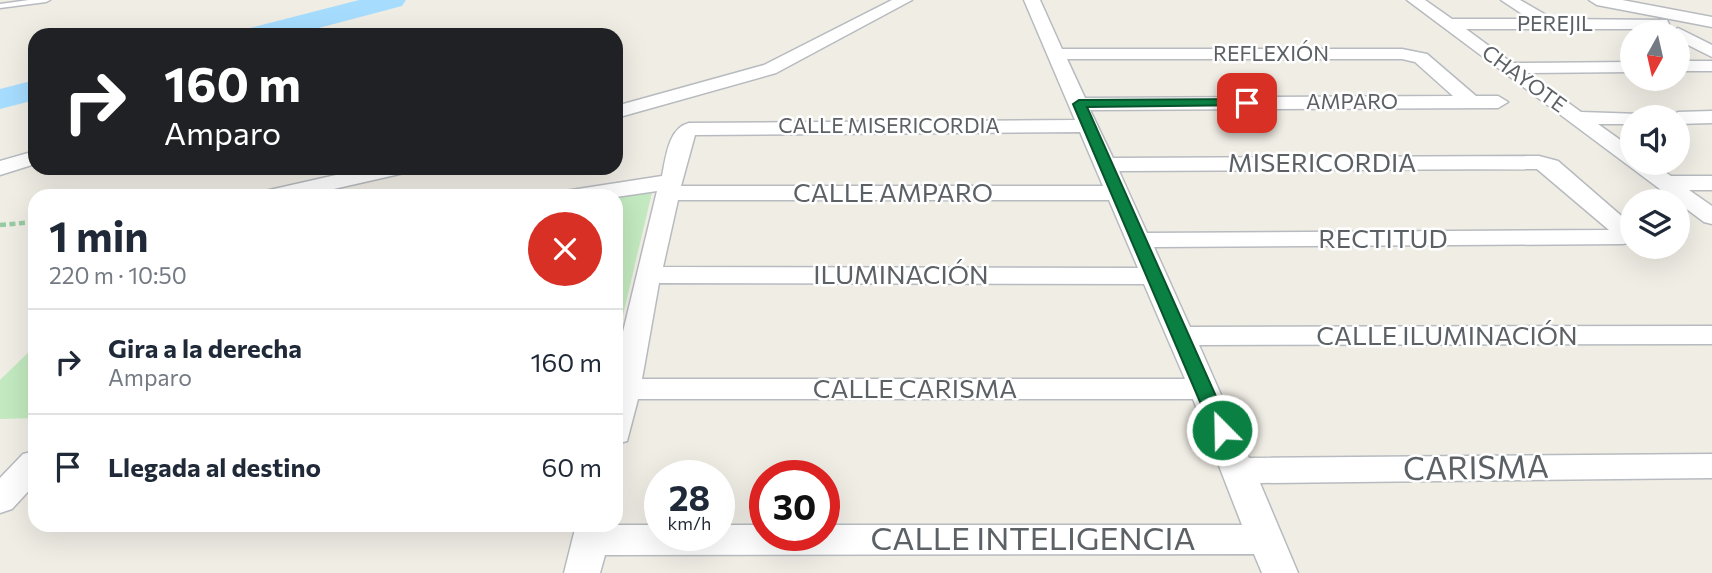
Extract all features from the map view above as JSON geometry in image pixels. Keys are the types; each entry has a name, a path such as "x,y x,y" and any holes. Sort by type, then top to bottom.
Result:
{"street":[{"path":"623,110 770,69 904,0"},
{"path":"1032,0 1204,389 1280,573"},
{"name":"CHAYOTE","path":"1415,0 1620,149"},
{"path":"1508,0 1550,24"},
{"path":"1597,0 1712,22"},
{"path":"1630,6 1656,21"},
{"name":"PEREJIL","path":"1448,24 1620,24"},
{"path":"1690,39 1712,51"},
{"name":"REFLEXIÓN","path":"1054,54 1412,55 1421,58 1471,102"},
{"path":"1690,66 1712,66"},
{"path":"1509,68 1620,67"},
{"name":"AMPARO","path":"1084,115 1498,102"},
{"name":"CALLE MISERICORDIA","path":"669,187 683,135 689,129 1084,115"},
{"path":"1690,118 1712,117"},
{"path":"1578,118 1620,118"},
{"path":"0,168 28,159"},
{"path":"1539,162 1550,166 1620,227"},
{"name":"MISERICORDIA","path":"1106,165 1539,162"},
{"path":"304,189 365,175"},
{"path":"1655,175 1712,217"},
{"path":"1666,183 1712,183"},
{"path":"623,396 669,187"},
{"name":"CALLE AMPARO","path":"623,191 669,187 1118,193"},
{"name":"RECTITUD","path":"1137,240 1620,237"},
{"name":"ILUMINACIÓN","path":"648,275 1154,276"},
{"name":"CALLE ILUMINACIÓN","path":"1181,336 1712,335"},
{"name":"CALLE CARISMA","path":"623,415 1204,389"},
{"name":"CARISMA","path":"1239,471 1712,466"},
{"path":"0,500 28,470"},
{"name":"CALLE INTELIGENCIA","path":"589,546 1266,539"}],"lane":[{"path":"0,6 46,0"}],"path":[{"path":"0,225 28,223"}],"green space":[{"path":"653,188 623,315 623,194"},
{"path":"28,353 28,418 0,419 0,380"}],"waterway":[{"path":"284,28 392,0"},
{"path":"0,99 28,92"}],"route":[{"path":"1222,430 1079,104 1247,103"}]}
